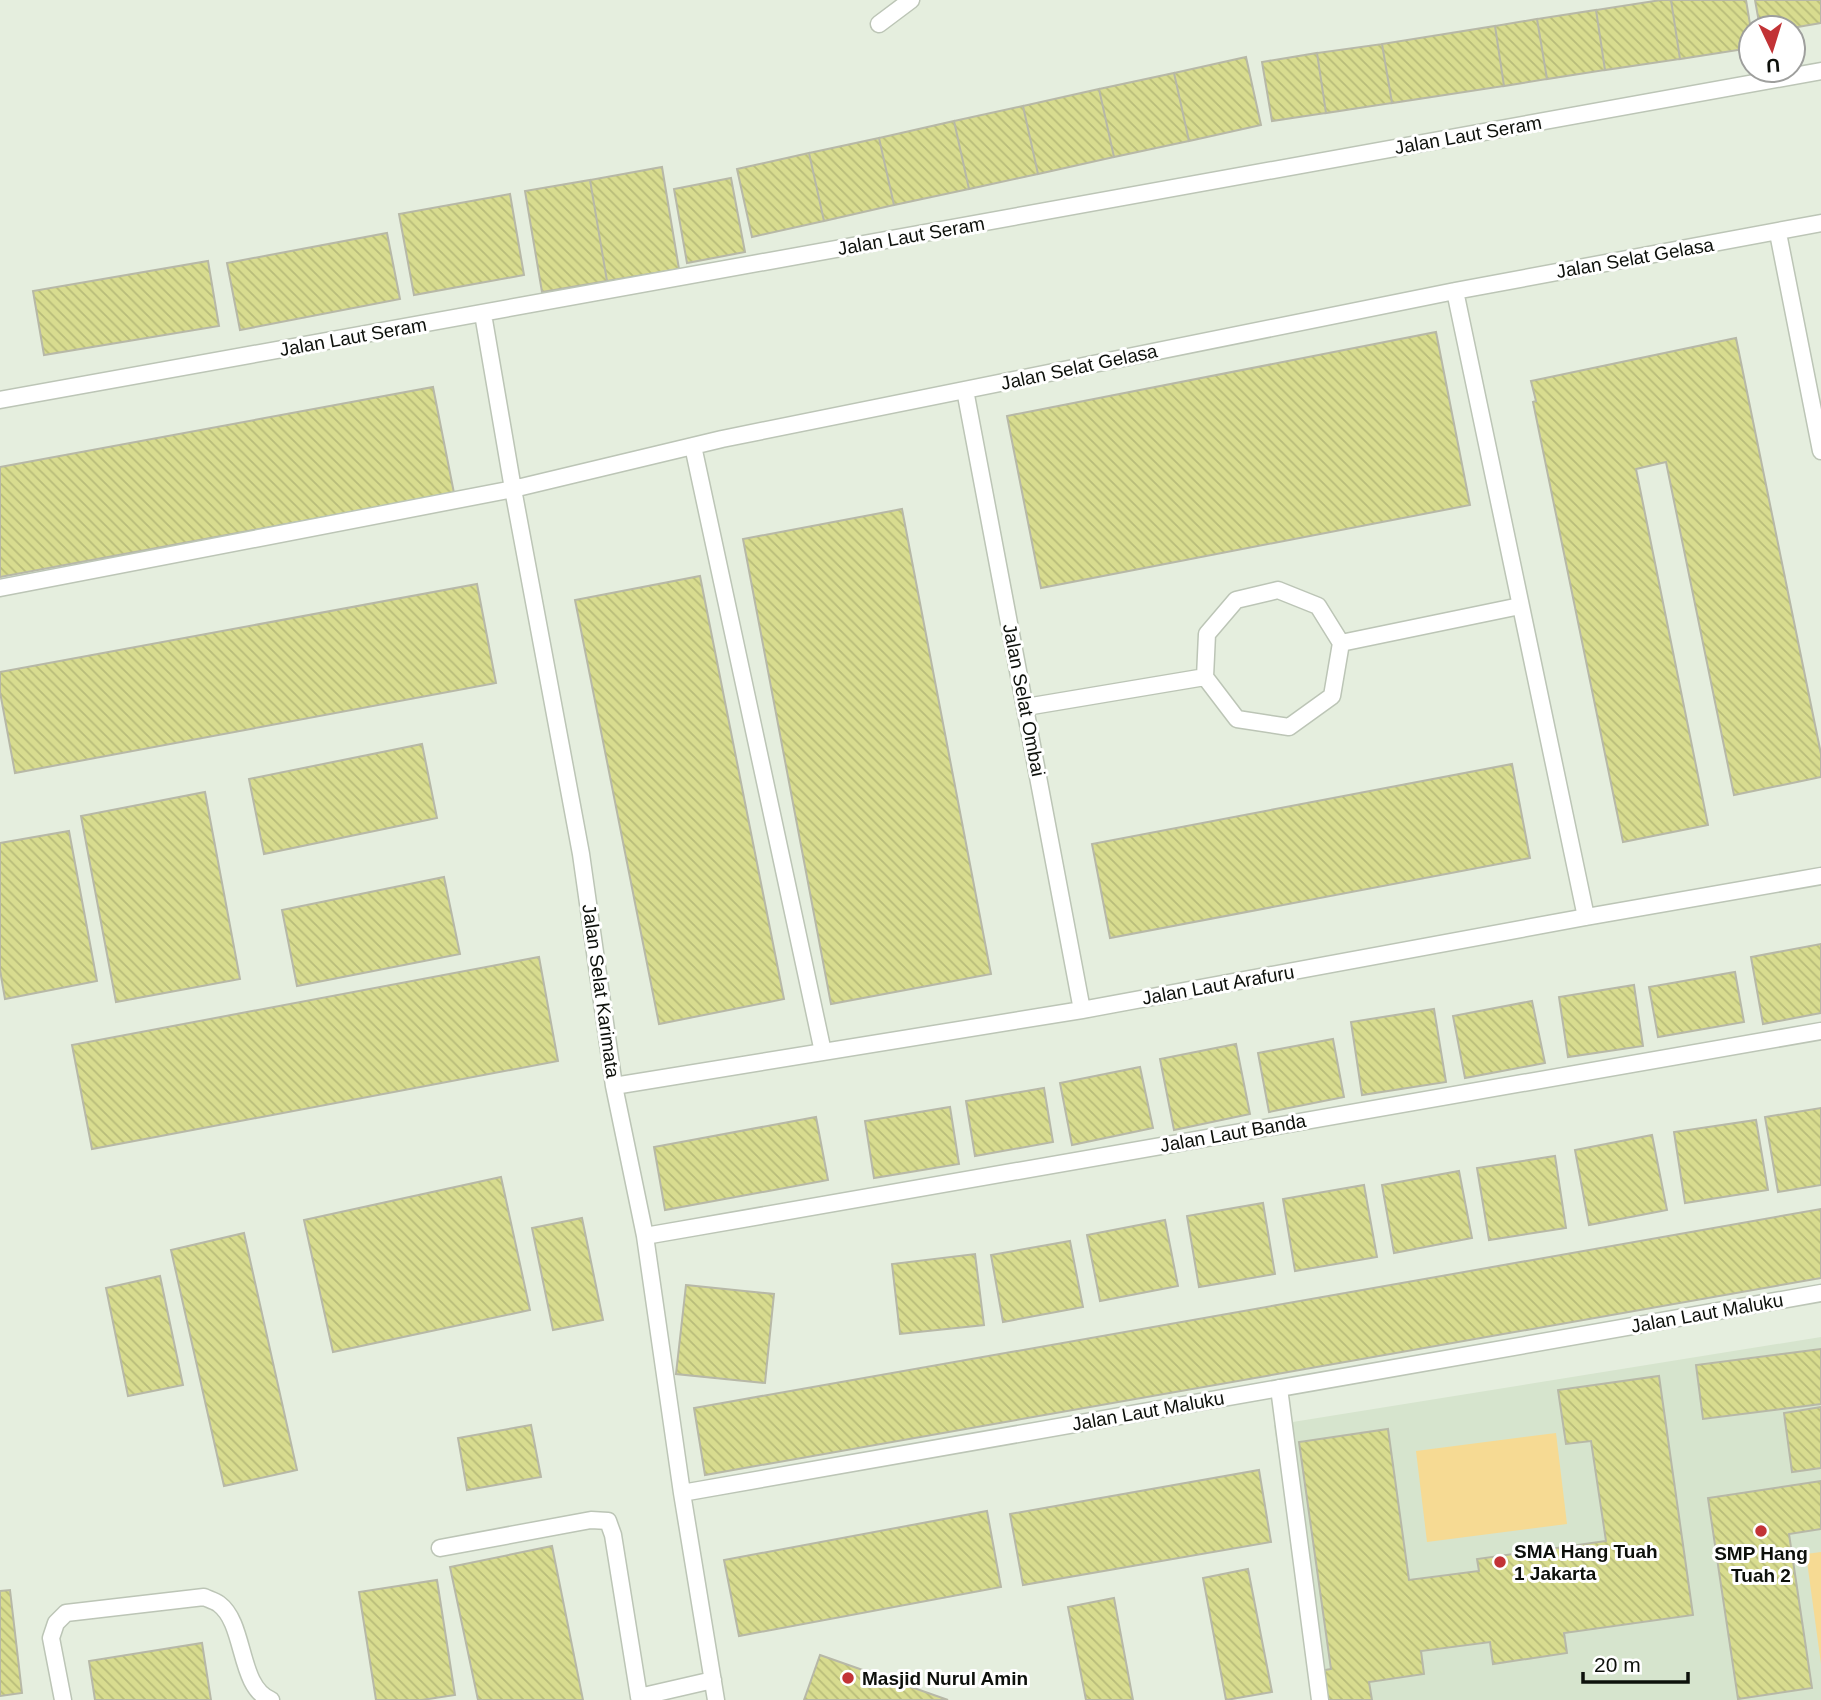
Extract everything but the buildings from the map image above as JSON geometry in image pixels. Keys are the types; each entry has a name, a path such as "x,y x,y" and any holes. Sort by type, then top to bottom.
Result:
{"lane":[{"path":"879,24 911,0"},
{"name":"Jalan Laut Seram","path":"0,400 1821,71"},
{"name":"Jalan Selat Gelasa","path":"0,588 513,489 693,446 1455,290 1821,223"},
{"path":"1778,233 1821,451"},
{"path":"1455,290 1586,916"},
{"path":"483,314 513,489"},
{"name":"Jalan Selat Ombai","path":"965,390 1082,1010"},
{"path":"693,446 823,1052"},
{"name":"Jalan Selat Karimata","path":"513,489 581,853 614,1086 645,1236 682,1493"},
{"path":"1278,590 1318,606 1341,643 1332,695 1289,727 1237,719 1205,677 1207,634 1236,600 1278,590"},
{"path":"1341,643 1520,606"},
{"path":"1026,707 1205,677"},
{"name":"Jalan Laut Arafuru","path":"614,1086 1082,1010 1586,916 1821,876"},
{"name":"Jalan Laut Banda","path":"645,1236 1821,1031"},
{"name":"Jalan Laut Maluku","path":"682,1493 1821,1293"},
{"path":"1279,1388 1320,1700"},
{"path":"682,1493 716,1700"},
{"path":"440,1548 591,1520 608,1521 613,1535 639,1698 713,1680"},
{"path":"63,1700 51,1637 56,1623 66,1613 204,1597 219,1604 229,1616 255,1687 265,1698 271,1700"}],"shaded area":[{"name":"SMA Hang Tuah 1 Jakarta","path":"1821,1337 1821,1700 1315,1700 1274,1425"},
{"path":"1556,1433 1567,1524 1427,1542 1416,1451"},
{"path":"1821,1552 1821,1664 1806,1554"}],"place":[{"name":"SMP Hang Tuah 2","path":"1761,1531"},
{"name":"SMA Hang Tuah 1 Jakarta","path":"1500,1562"},
{"name":"Masjid Nurul Amin","path":"848,1678"}]}
